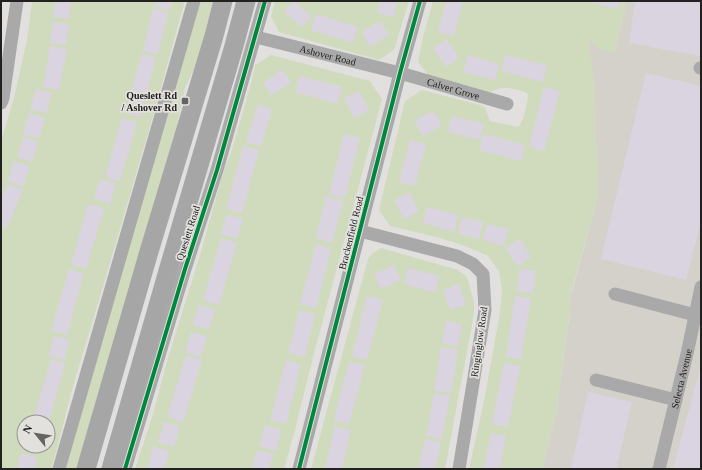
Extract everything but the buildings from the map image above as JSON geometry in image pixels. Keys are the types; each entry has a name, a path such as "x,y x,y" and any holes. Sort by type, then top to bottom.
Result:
{"highway":[{"path":"86,469 223,1"},
{"name":"Queslett Road","path":"111,469 246,1"}],"street":[{"path":"2,99 17,1"},
{"path":"59,469 194,1"},
{"name":"Queslett Road","path":"125,469 185,269 217,170 265,1"},
{"name":"Brackenfield Road","path":"299,469 400,73 420,1"},
{"name":"Ashover Road","path":"256,37 400,73"},
{"name":"Calver Grove","path":"400,73 507,104"},
{"name":"Ringinglow Road","path":"360,231 457,256 473,264 483,274 485,310 458,469"},
{"name":"Selecta Avenue","path":"659,469 687,354 701,287"},
{"path":"616,294 695,316"},
{"path":"596,380 676,400"}],"shaded area":[{"path":"627,1 701,1 701,469 542,469 556,414 570,312 570,299 596,204 595,92 588,39 614,52"}],"green space":[{"path":"32,1 185,1 73,387 56,453 56,414 16,414 16,454 56,454 51,469 1,469 1,142 15,94 27,40"},
{"path":"199,1 213,1 198,61 185,88 176,129 79,469 64,469"},
{"path":"275,1 409,1 394,50 379,60 279,32 271,17"},
{"path":"433,1 627,1 614,52 597,48 589,40 595,92 595,129 599,171 596,204 570,299 570,311 556,414 542,469 469,469 484,401 500,313 502,290 499,271 488,256 465,246 440,238 390,226 379,210 405,101 422,90 480,105 485,107 490,121 518,127 525,112 528,96 527,93 512,88 503,88 488,94 431,79 418,62"},
{"path":"271,55 370,81 382,99 284,469 135,469 153,414 167,361 200,255 223,173 231,153 255,65"},
{"path":"381,248 458,270 467,277 474,302 474,314 445,469 311,469 368,259 373,253"}],"cycle path":[{"path":"125,469 185,269 217,170 265,1"},
{"path":"299,469 400,73 420,1"}],"place":[{"name":"Queslett Rd / Ashover Rd","path":"185,101"}]}
